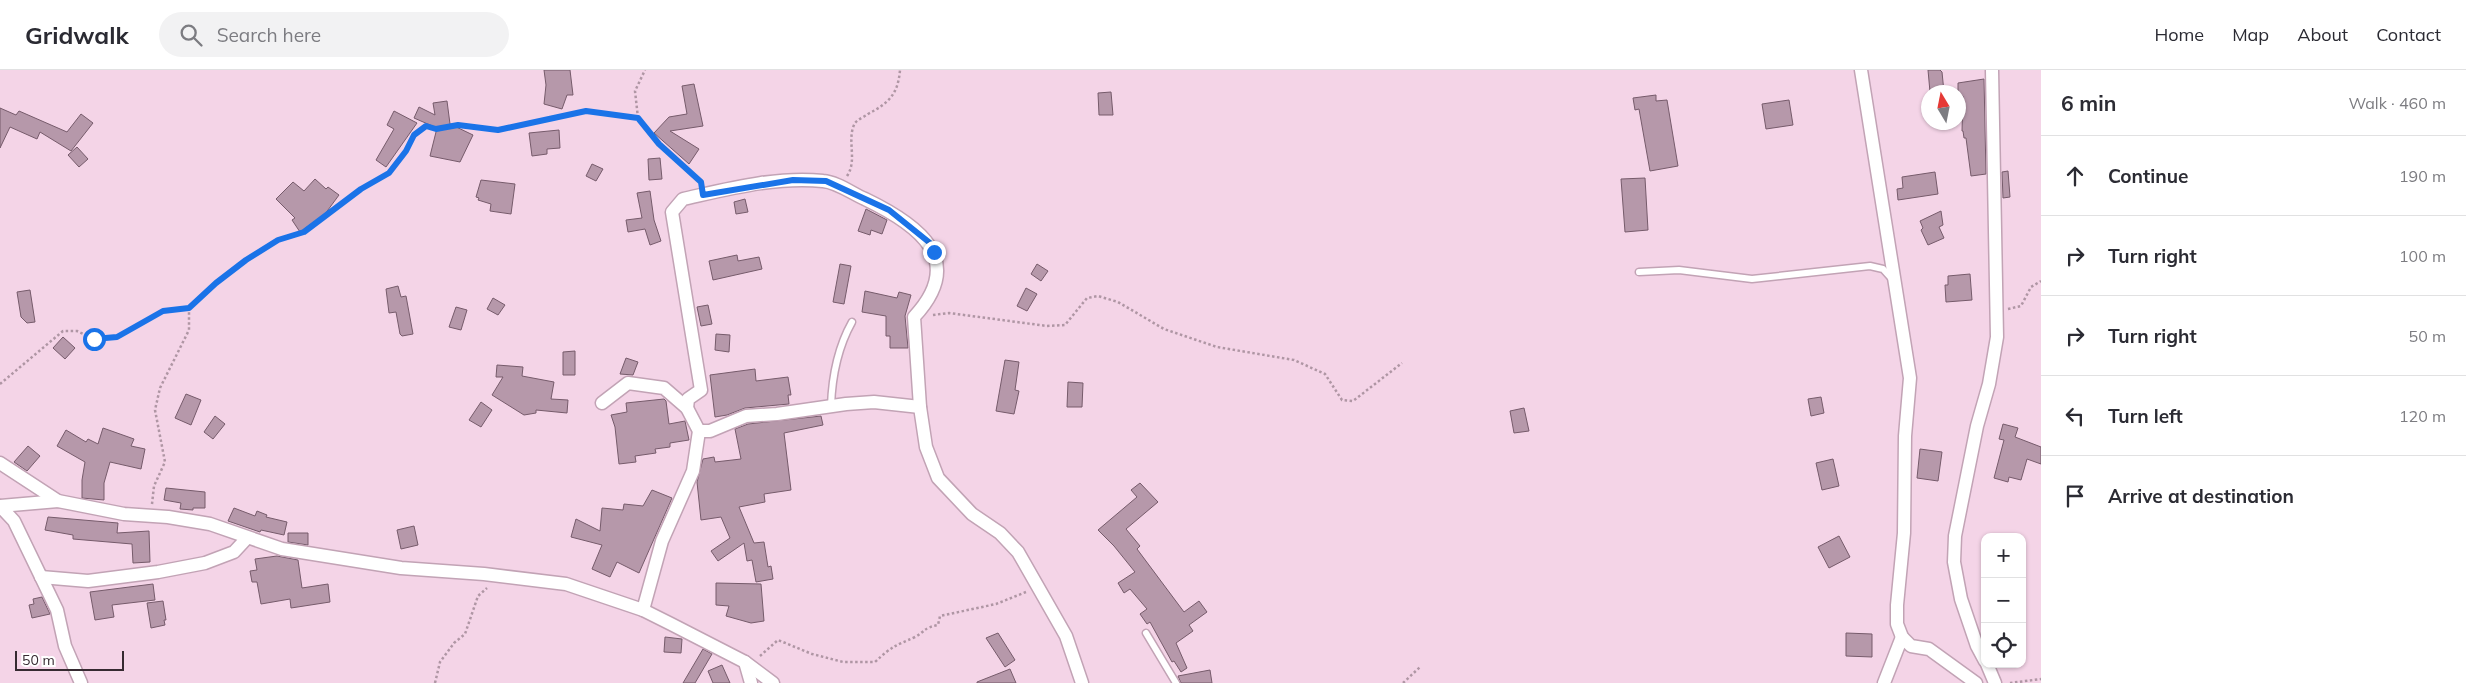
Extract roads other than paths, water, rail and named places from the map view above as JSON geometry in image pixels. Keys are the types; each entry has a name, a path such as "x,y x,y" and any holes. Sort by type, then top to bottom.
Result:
{"street":[{"path":"1860,70 1910,378 1905,436 1904,533 1897,624 1902,637 1911,646 1929,649 1976,683"},
{"path":"1981,654 1961,599 1954,562 1955,536 1977,426 1989,384 1997,337 1992,70"},
{"path":"687,408 688,399 701,390 672,212 684,199 793,180 826,181 889,210 930,243 936,262 935,288 926,304 914,317 920,407 926,447 938,478 972,514 1000,533 1018,552 1066,636 1082,683"},
{"path":"602,403 628,383 664,388 687,408 699,431 693,471 662,541 643,610"},
{"path":"699,431 710,431 746,416 777,414 831,406 874,402 920,407"},
{"path":"0,463 58,501"},
{"path":"0,506 58,501 124,514 210,524 282,549 342,560 401,568 501,576 566,584 643,610 748,665 773,683"},
{"path":"0,506 14,521 56,610 65,646 80,683"},
{"path":"41,578 88,580 158,572 205,563 234,552 247,538"},
{"path":"1884,683 1902,637"},
{"path":"748,665 751,683"},
{"path":"1989,668 1995,683"}],"lane":[{"path":"1639,272 1679,270 1752,279 1870,266 1883,269 1896,284"},
{"path":"831,406 831,390 840,350 852,322"},
{"path":"1146,633 1176,683"}]}
